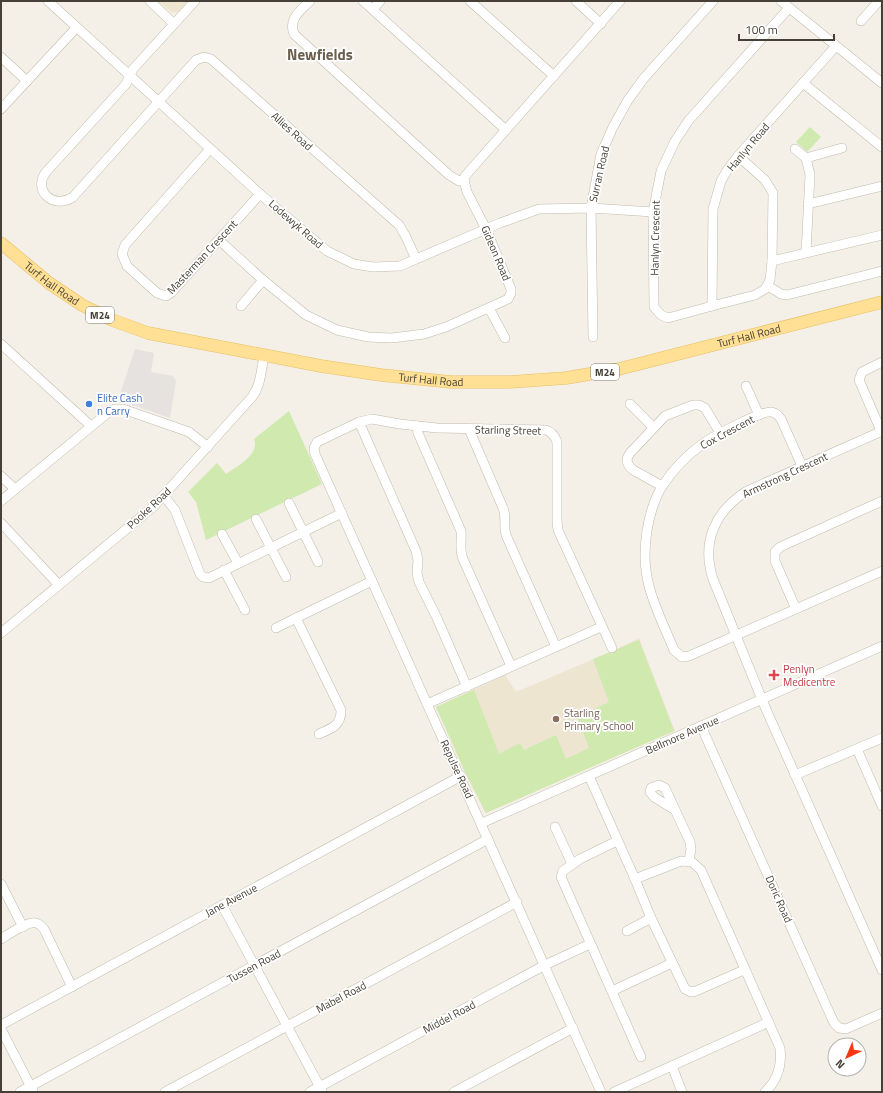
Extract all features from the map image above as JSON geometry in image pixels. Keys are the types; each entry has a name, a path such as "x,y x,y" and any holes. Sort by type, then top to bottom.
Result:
{"main road":[{"name":"Turf Hall Road","path":"1,242 65,295 107,318 130,327 160,336 328,368 417,379 482,382 538,380 566,378 620,370 882,302"}],"street":[{"name":"Lodewyk Road","path":"48,1 260,194 327,251 354,264 373,267 400,266 500,222 539,209 591,208 653,212"},
{"path":"150,1 174,24"},
{"name":"Allies Road","path":"195,1 133,69 126,84 43,175 41,186 47,196 58,202 64,202 73,197 196,60 204,57 211,59 399,225 416,259"},
{"path":"310,1 294,18 292,28 294,34 449,175 459,181 464,180 469,171 620,1"},
{"path":"363,1 506,130"},
{"path":"373,9 380,1"},
{"path":"470,1 554,76"},
{"path":"576,1 601,24"},
{"name":"Surran Road","path":"593,337 591,208 602,154 613,127 628,100 644,78 713,1"},
{"path":"780,1 880,79"},
{"path":"861,21 879,1"},
{"name":"Hanlyn Crescent","path":"712,306 668,318 654,307 653,212 661,171 675,141 689,120 789,8"},
{"path":"1,109 76,28"},
{"name":"Hanlyn Road","path":"712,306 713,209 722,181 728,169 738,156 836,46"},
{"path":"1,57 27,81"},
{"path":"803,83 882,147"},
{"path":"796,148 806,158 810,175 806,253"},
{"path":"806,158 842,148"},
{"name":"Masterman Crescent","path":"210,149 125,245 122,254 127,266 157,293 166,296 172,292 260,194"},
{"path":"712,306 755,296 768,286 770,280 772,261 773,193 765,180 738,156"},
{"name":"Gideon Road","path":"219,240 263,280 306,315 337,330 368,337 392,338 424,334 446,327 489,308 508,299 511,293 511,289 486,229 467,192 464,180"},
{"path":"808,204 882,186"},
{"path":"772,261 882,235"},
{"path":"768,286 781,294 787,295 882,271"},
{"path":"240,306 263,280"},
{"path":"489,308 505,338"},
{"path":"1,344 91,426"},
{"name":"Pooke Road","path":"1,633 58,584 139,519 164,496 256,391 260,379 264,356"},
{"path":"882,362 862,372 859,380 882,431"},
{"path":"746,386 759,415"},
{"path":"630,404 653,427"},
{"path":"662,486 633,470 626,462 630,452 664,416 693,405 699,405 706,409 720,433"},
{"path":"1,501 91,426 110,411 115,409 123,409 189,432 208,447"},
{"name":"Cox Crescent","path":"802,466 781,419 778,415 770,412 759,415 720,433 706,442 691,453 676,468 662,486 647,529 644,566 650,594 674,650 682,657 689,656 882,571"},
{"name":"Starling Street","path":"315,445 318,441 359,422 372,419 417,426 469,429 546,430 551,432 557,442 558,530 601,627 612,648"},
{"path":"359,422 416,551 419,582 467,687"},
{"path":"417,426 419,437 461,531 462,538 460,548 463,559 511,666"},
{"path":"469,429 505,514 506,535 556,647"},
{"name":"Armstrong Crescent","path":"882,431 747,491 725,509 713,530 709,552 710,570 762,699 882,970"},
{"name":"Repulse Road","path":"315,445 315,454 482,823 601,1092"},
{"path":"1,476 15,489"},
{"path":"164,496 175,510 201,576 209,578 342,512"},
{"path":"796,609 774,561 775,552 780,547 882,501"},
{"path":"289,503 318,562"},
{"path":"256,519 286,577"},
{"path":"1,523 58,584"},
{"path":"222,534 238,563"},
{"path":"224,570 245,610"},
{"path":"276,628 372,581"},
{"path":"296,618 341,710 341,717 338,723 319,734"},
{"path":"428,704 601,627"},
{"name":"Bellmore Avenue","path":"482,823 882,646"},
{"name":"Doric Road","path":"702,726 834,1023 839,1028 846,1029 882,1013"},
{"path":"795,775 882,738"},
{"path":"857,749 882,806"},
{"name":"Jane Avenue","path":"1,1025 460,776"},
{"path":"589,776 683,987 690,992 696,991 744,970"},
{"path":"675,810 691,846 689,860"},
{"path":"555,827 572,864"},
{"name":"Tussen Road","path":"20,1092 32,1089 255,965 488,839"},
{"path":"617,841 572,864 562,871 561,877 641,1057"},
{"path":"635,879 676,862 689,860 695,863 701,870 744,970 780,1048 780,1061 777,1077 765,1092"},
{"path":"1,884 23,927"},
{"name":"Mabel Road","path":"165,1092 517,902"},
{"path":"222,905 321,1089"},
{"path":"627,931 651,918"},
{"path":"1,939 23,927 37,923 44,929 72,987"},
{"name":"Middel Road","path":"310,1092 321,1089 545,965 590,944"},
{"path":"612,991 672,963"},
{"path":"614,1092 769,1022"},
{"path":"454,1092 573,1028"},
{"path":"1,1029 32,1089"},
{"path":"672,1066 682,1092"}],"shaded area":[{"path":"158,1 188,1 178,12 171,12"},
{"path":"135,349 154,353 151,372 173,376 176,381 170,418 127,403 129,397 120,394"},
{"name":"Starling Primary School","path":"639,638 675,731 485,812 465,773 436,707 505,675 516,692 615,650"}],"green space":[{"path":"810,127 821,137 807,152 796,142"},
{"path":"289,411 322,484 206,540 196,502 188,492 217,463 226,474 246,460 254,450 254,439"},
{"name":"Starling Primary School","path":"639,640 674,731 486,813 465,772 436,707 474,690 499,754 520,743 524,750 556,735 566,759 589,748 577,717 609,702 593,659"}],"place":[{"name":"Elite Cash n Carry","path":"89,404"},
{"name":"Penlyn Medicentre","path":"774,675"},
{"name":"Starling Primary School","path":"556,719"}],"district":[{"name":"Newfields","path":"320,54"}]}
